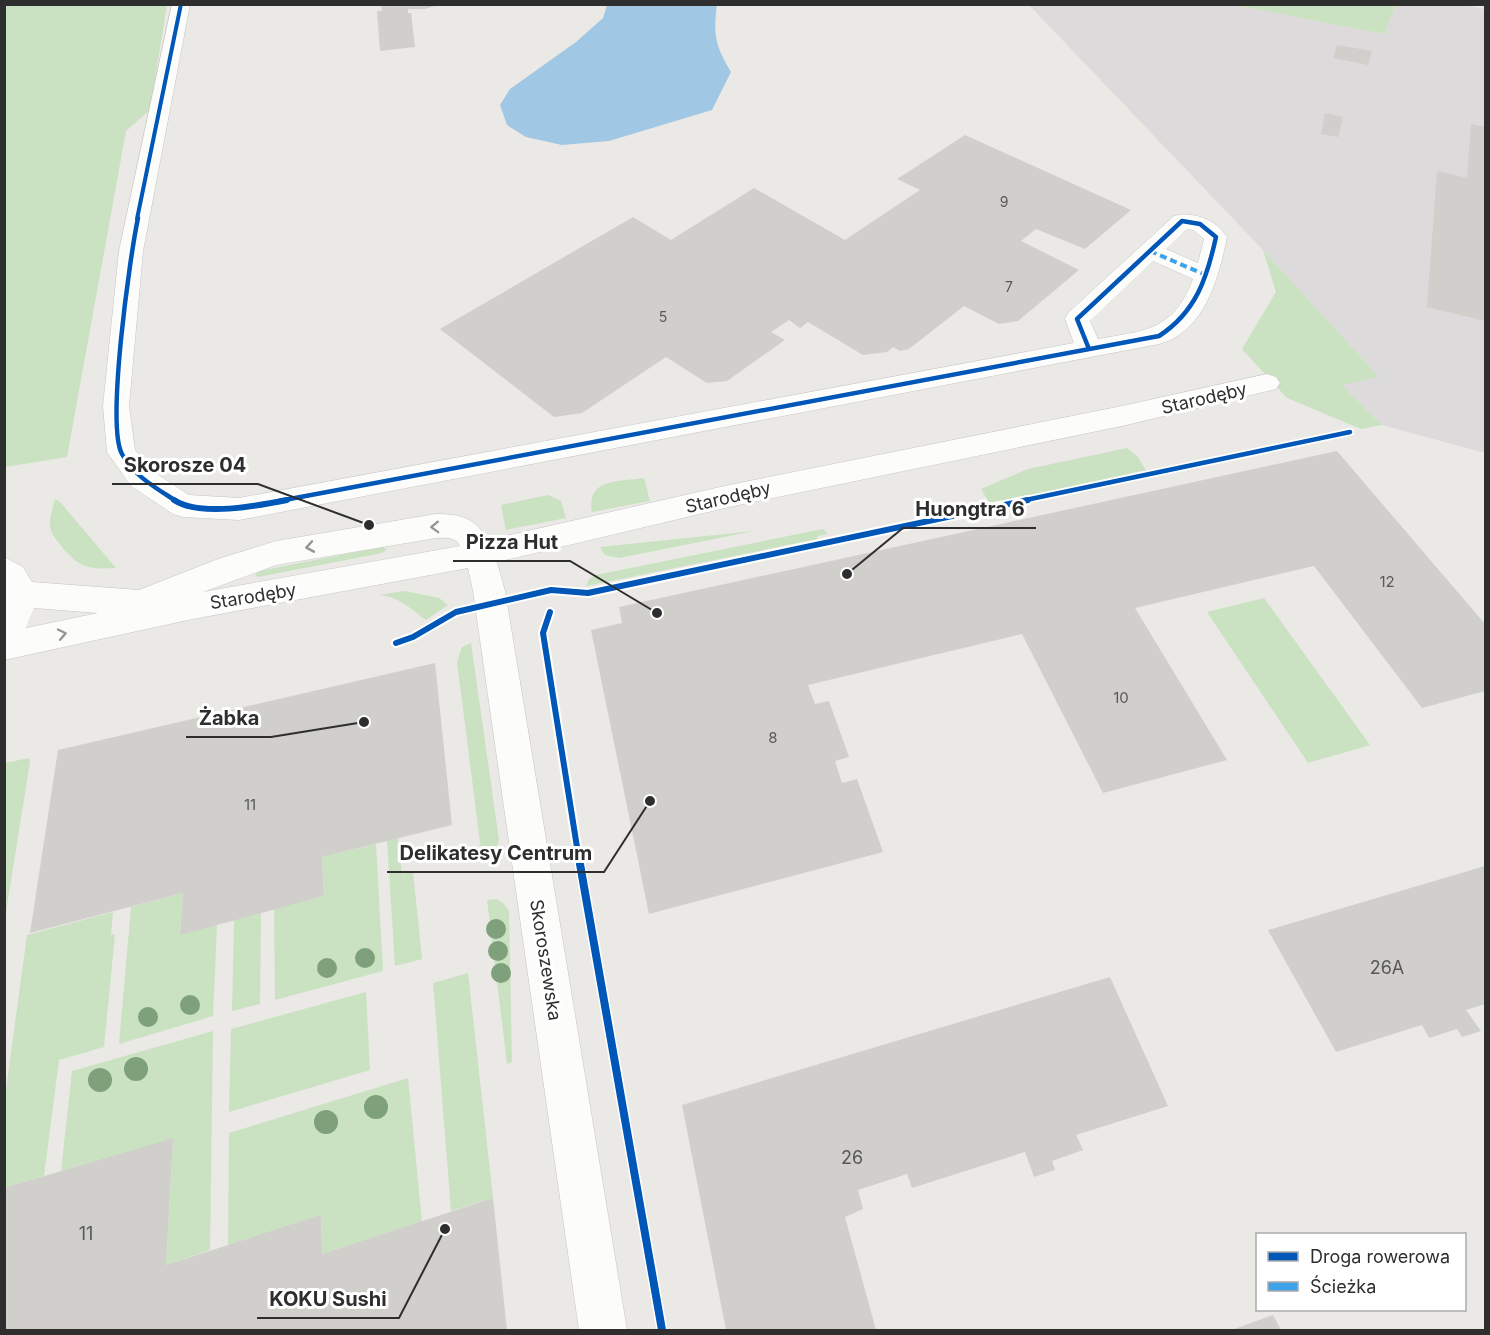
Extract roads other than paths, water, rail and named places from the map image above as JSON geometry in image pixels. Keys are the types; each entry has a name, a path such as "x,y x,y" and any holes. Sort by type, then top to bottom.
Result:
{"street":[{"path":"181,4 131,251 117,406 121,452 141,478 183,506 239,509 1159,336 1171,329 1188,313 1208,276 1216,237 1200,224 1189,220 1182,221 1077,319 1089,349"},
{"path":"1150,250 1208,276"},
{"name":"Starodęby","path":"4,646 188,607 296,590 480,554 729,496 1122,416 1268,383"},
{"path":"137,603 276,553 418,528 453,526 468,533 480,554"},
{"name":"Skoroszewska","path":"480,554 495,626 603,1330"},
{"path":"4,636 16,620 13,581"},
{"name":"Starodęby","path":"13,581 137,603 188,607"}],"water":[{"path":"607,5 717,5 716,40 731,72 712,110 609,141 562,145 526,137 507,125 500,105 510,89 576,42 603,18"}],"place":[{"name":"Skorosze 04","path":"369,525"},
{"name":"Huongtra 6","path":"847,574"},
{"name":"Pizza Hut","path":"657,613"},
{"name":"Żabka","path":"364,722"},
{"name":"Delikatesy Centrum","path":"650,801"},
{"name":"KOKU Sushi","path":"445,1229"}]}
